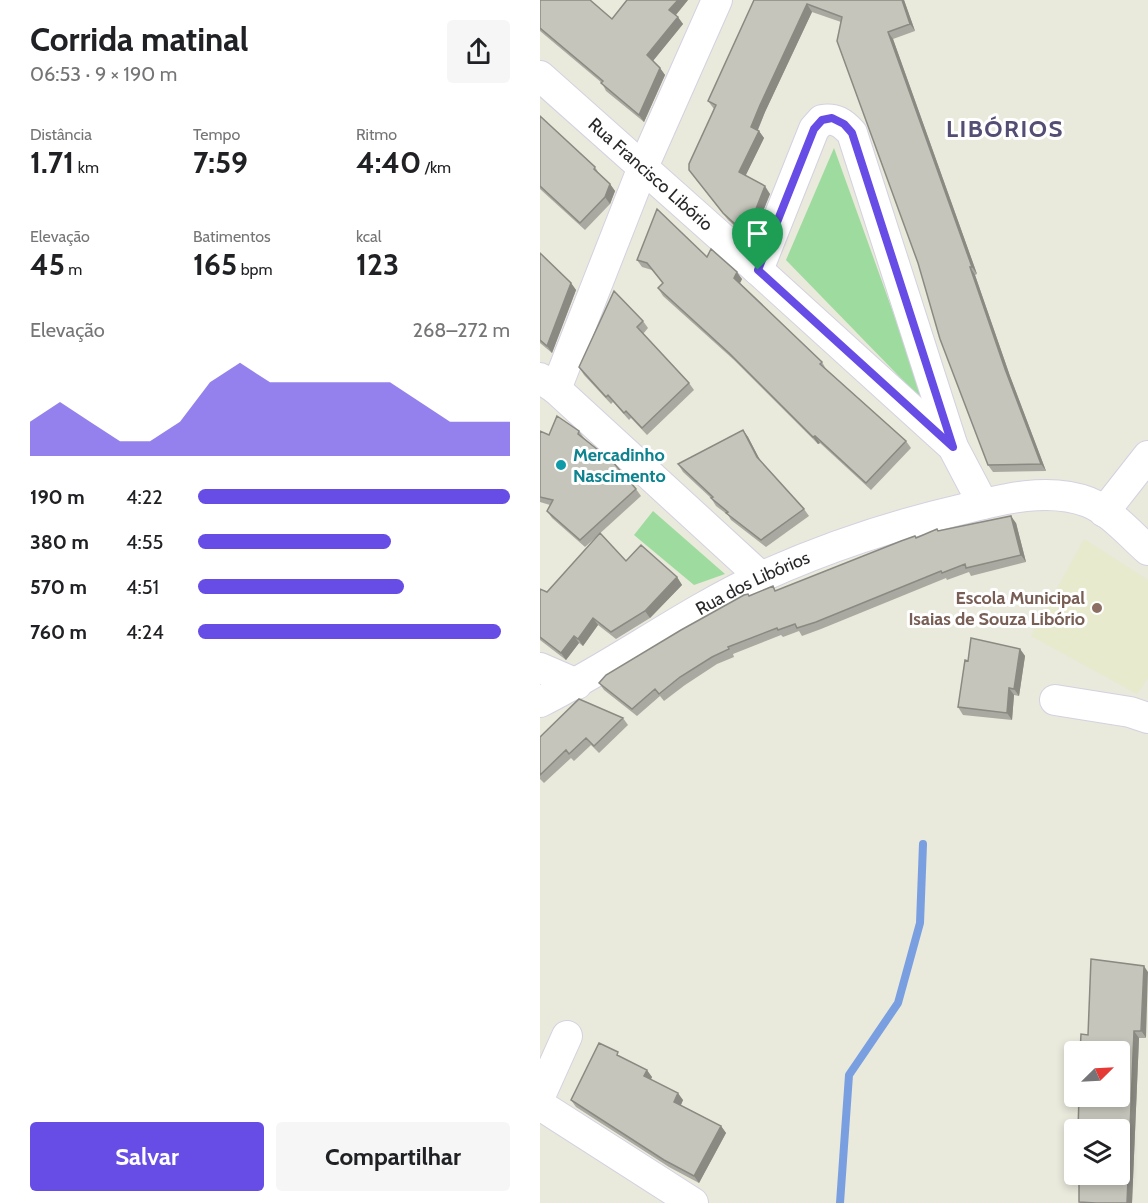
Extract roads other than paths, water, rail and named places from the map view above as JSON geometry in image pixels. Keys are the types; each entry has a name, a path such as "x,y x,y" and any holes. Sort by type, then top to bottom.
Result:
{"street":[{"path":"717,0 548,384 761,577"},
{"name":"Rua Francisco Libório","path":"540,76 953,447 983,504"},
{"path":"758,270 814,129 822,120 832,118 844,124 852,133 953,447"},
{"path":"1104,512 1148,456"},
{"name":"Rua dos Libórios","path":"540,702 577,684 662,631 761,577 864,536 929,517 983,504 1043,495 1073,498 1090,503 1104,512 1148,550"},
{"path":"540,668 577,684"},
{"path":"1055,700 1130,712 1148,718"},
{"path":"540,1096 567,1036"},
{"path":"540,1105 693,1203"}],"waterway":[{"path":"840,1203 849,1075 898,1003 920,923 923,844"}],"place":[{"name":"Mercadinho Nascimento","path":"561,465"},
{"name":"Escola Municipal Isaias de Souza Libório","path":"1097,608"}],"district":[{"name":"LIBÓRIOS","path":"1005,129"}]}
